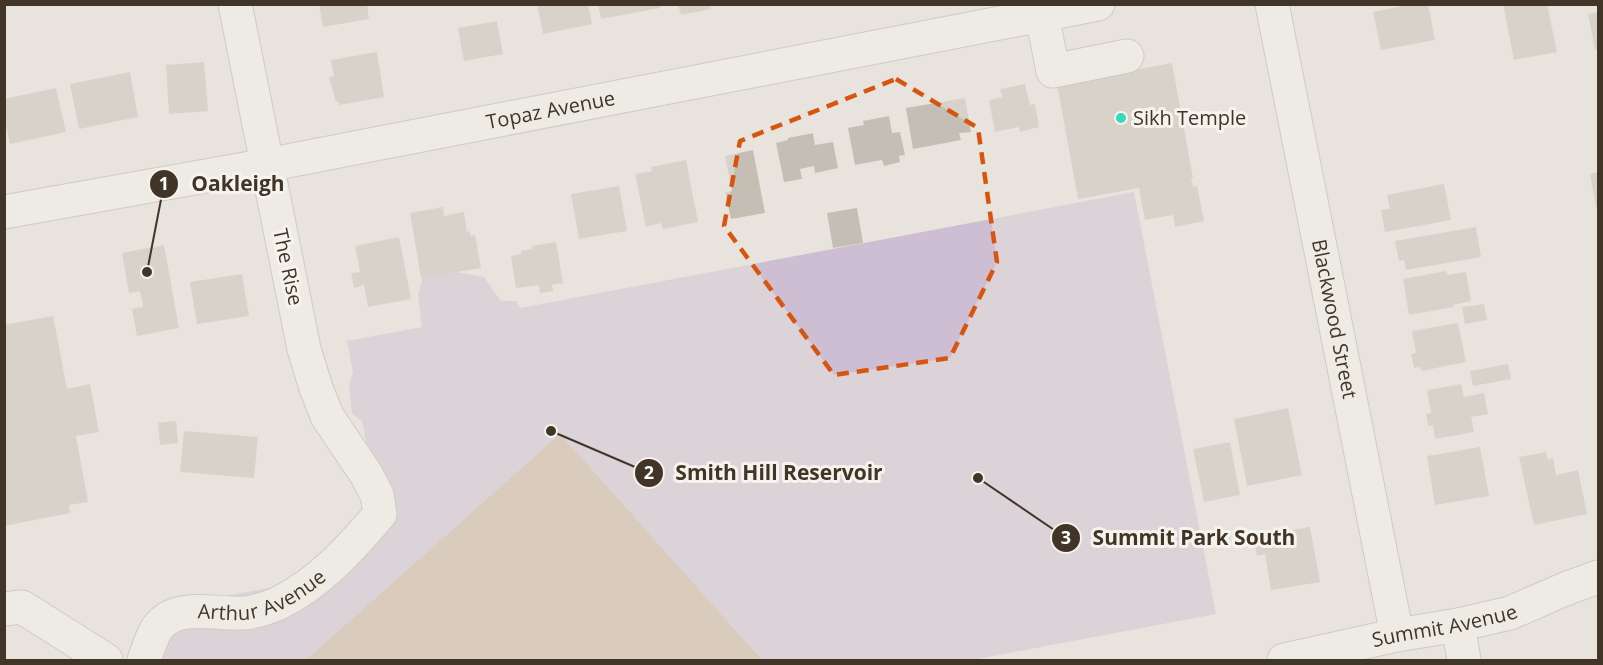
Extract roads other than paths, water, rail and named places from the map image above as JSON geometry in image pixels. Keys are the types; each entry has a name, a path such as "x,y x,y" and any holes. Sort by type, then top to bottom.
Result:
{"street":[{"name":"The Rise","path":"235,4 304,349 327,416 366,474 377,495 380,514"},
{"name":"Topaz Avenue","path":"4,212 267,165 1098,4"},
{"name":"Blackwood Street","path":"1272,4 1397,635"},
{"path":"1042,15 1053,71 1127,56"},
{"name":"Arthur Avenue","path":"144,660 158,626 174,615 201,611 243,614 274,605 306,589 344,556 380,514"},
{"name":"Summit Avenue","path":"1284,660 1397,635 1458,626 1510,613 1565,589 1599,578"},
{"path":"4,609 22,607 106,660"},
{"path":"1458,626 1464,660"}],"place":[{"name":"Sikh Temple","path":"1121,118"},
{"name":"Oakleigh","path":"147,272"},
{"name":"Smith Hill Reservoir","path":"551,431"},
{"name":"Summit Park South","path":"978,478"}]}
